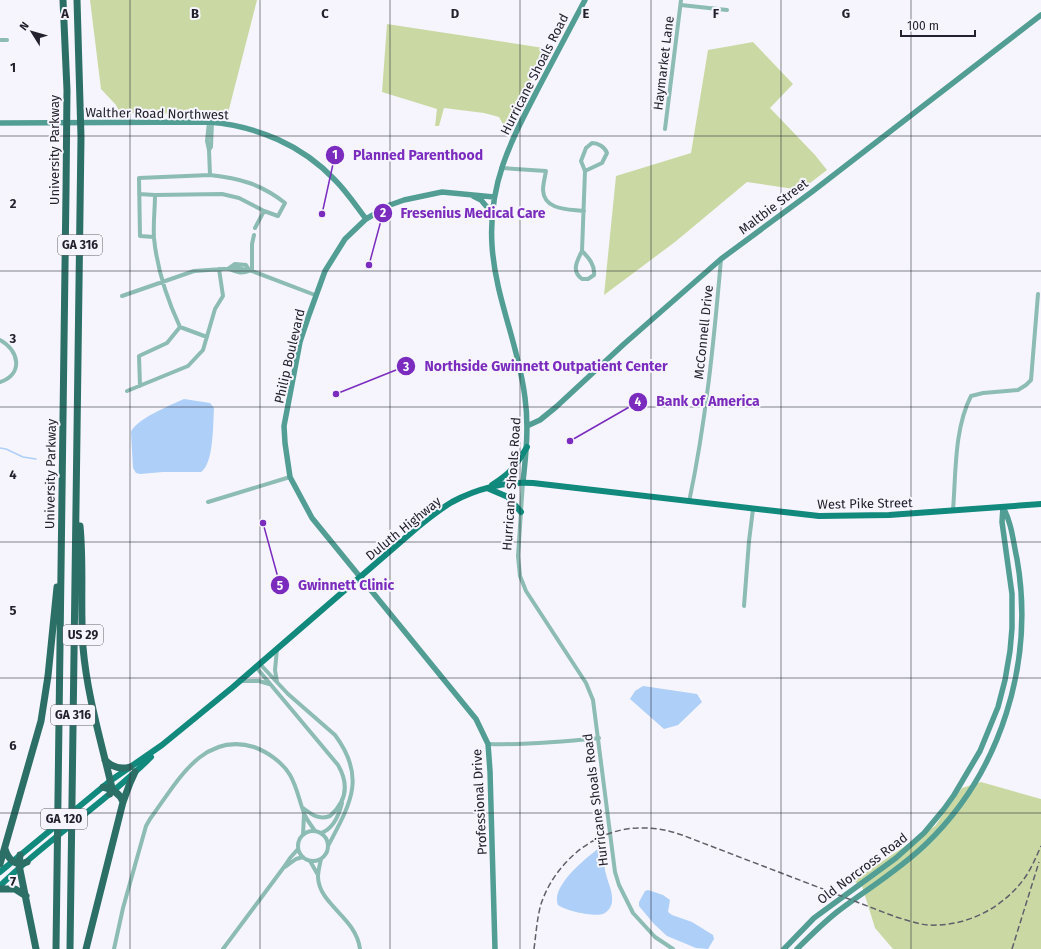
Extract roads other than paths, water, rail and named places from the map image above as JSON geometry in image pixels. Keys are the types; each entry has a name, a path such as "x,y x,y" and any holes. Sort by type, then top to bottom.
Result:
{"highway":[{"name":"University Parkway","path":"56,949 67,114 63,0"},
{"name":"University Parkway","path":"70,949 81,137 77,0"},
{"name":"US 29","path":"76,508 82,545 83,647 88,687 112,791"},
{"name":"US 29","path":"0,864 41,721 48,676 61,559"},
{"path":"86,949 123,802 133,770 118,768 105,760"},
{"path":"103,787 121,797 123,802"},
{"path":"5,848 7,856 17,864 27,862"},
{"path":"20,855 17,864 26,896 36,949"},
{"path":"0,889 16,889 26,896"}],"main road":[{"path":"487,488 512,471 526,447"},
{"name":"Duluth Highway","path":"27,862 112,791 133,770 162,745 441,509 466,496 487,488 523,482 689,502"},
{"path":"487,488 508,497 521,512"},
{"name":"West Pike Street","path":"689,502 819,516 889,515 1041,504"},
{"name":"Duluth Highway","path":"20,855 110,781 133,770"},
{"path":"0,872 17,864"},
{"path":"0,886 17,864"}],"street":[{"name":"Hurricane Shoals Road","path":"585,0 517,129 501,168 492,213 492,244 495,267 525,397 527,426 518,556 522,584 535,607 586,683 595,707 607,818 615,872 619,885 633,913 655,937 673,949"},
{"name":"Haymarket Lane","path":"665,129 681,0"},
{"path":"681,5 727,10"},
{"name":"Maltbie Street","path":"527,426 540,420 556,407 635,334 721,259 813,191 1041,15"},
{"path":"0,40 7,40"},
{"path":"210,175 209,150 211,147 211,122"},
{"name":"Walther Road Northwest","path":"0,123 211,122 256,130 276,138 318,164 335,180 366,219"},
{"path":"582,251 589,257 595,270 594,275 588,279 582,279 576,274 575,267 582,251 585,171 581,161 587,146 592,143 596,143 606,149 607,153 602,163 585,171"},
{"path":"501,168 546,171 543,191 548,202 556,207 584,211"},
{"path":"139,194 222,194 240,198 264,211 278,216 285,203 256,185 233,178 210,175 139,178 139,194 140,236 154,237"},
{"name":"Philip Boulevard","path":"360,577 312,518 290,477 284,426 300,342 315,295 332,257 345,239 366,219 390,205 418,196 442,192 494,197"},
{"path":"469,194 481,200 492,213"},
{"path":"155,195 154,237 162,282 180,327 207,337"},
{"path":"255,228 264,211"},
{"path":"251,270 252,244 254,235"},
{"name":"McConnell Drive","path":"689,502 699,453 707,399 721,259"},
{"path":"228,269 234,264 245,273 251,270"},
{"path":"122,296 194,271 241,269 246,265 251,270 315,295"},
{"path":"127,391 188,366 203,350 215,309 223,296 219,269"},
{"path":"953,510 959,438 965,407 971,396 983,393 1018,390 1032,380 1038,294"},
{"path":"140,386 139,356 167,344 180,327"},
{"path":"0,340 12,349 17,360 16,368 10,376 0,382"},
{"path":"208,502 290,477"},
{"name":"Old Norcross Road","path":"784,949 814,918 896,858 924,833 954,795 980,751 998,707 1010,651 1012,594 1002,522 1003,507"},
{"name":"Old Norcross Road","path":"797,949 838,912 897,870 927,843 959,807 988,758 1002,726 1012,695 1016,679 1022,636 1022,610 1019,575 1010,520 1003,507"},
{"path":"744,606 753,509"},
{"name":"Professional Drive","path":"360,577 476,719 488,744 495,949"},
{"path":"277,649 277,682"},
{"path":"258,665 302,707 335,735 341,743 350,763 353,779 351,801 322,859 318,875"},
{"path":"258,665 272,686 338,765 345,780 343,799 338,814 328,830 322,833"},
{"path":"239,681 267,682 272,686"},
{"path":"488,744 513,745 599,738"},
{"path":"114,949 123,908 146,826 188,767 210,750 240,744 259,749 274,758 284,767 294,783 304,814 303,835 298,844 298,849 303,857 310,861 322,859"},
{"path":"302,807 312,815 319,818 327,817 333,813 343,799"},
{"path":"304,814 315,831"},
{"path":"303,835 307,832 315,831 322,833 328,841 328,846"},
{"path":"223,949 298,849"},
{"path":"284,868 303,857"},
{"path":"310,861 318,875 320,888 325,896 353,928 360,949"}],"water":[{"path":"184,399 210,403 214,408 211,452 205,468 201,472 136,473 133,468 131,432 134,427 154,413"},
{"path":"643,686 697,694 702,702 678,725 664,729 630,699 635,691"},
{"path":"602,846 605,871 612,894 612,903 607,912 599,915 593,915 573,911 558,905 557,897 565,881 580,864"},
{"path":"648,890 663,895 670,900 668,912 672,915 692,922 713,935 714,939 708,949 696,948 667,936 654,924 639,906 639,902 645,891"}],"waterway":[{"path":"0,448 6,449 23,457 36,459"}],"railway":[{"path":"534,949 541,904 557,873 568,860 595,840 611,833 628,829 655,829 677,834 896,917 928,925 956,923 970,919 995,906 1007,897 1026,876 1041,846"},
{"path":"1012,949 1039,862"}],"place":[{"name":"Planned Parenthood","path":"322,214"},
{"name":"Fresenius Medical Care","path":"369,265"},
{"name":"Northside Gwinnett Outpatient Center","path":"336,394"},
{"name":"Bank of America","path":"570,441"},
{"name":"Gwinnett Clinic","path":"263,523"}]}
